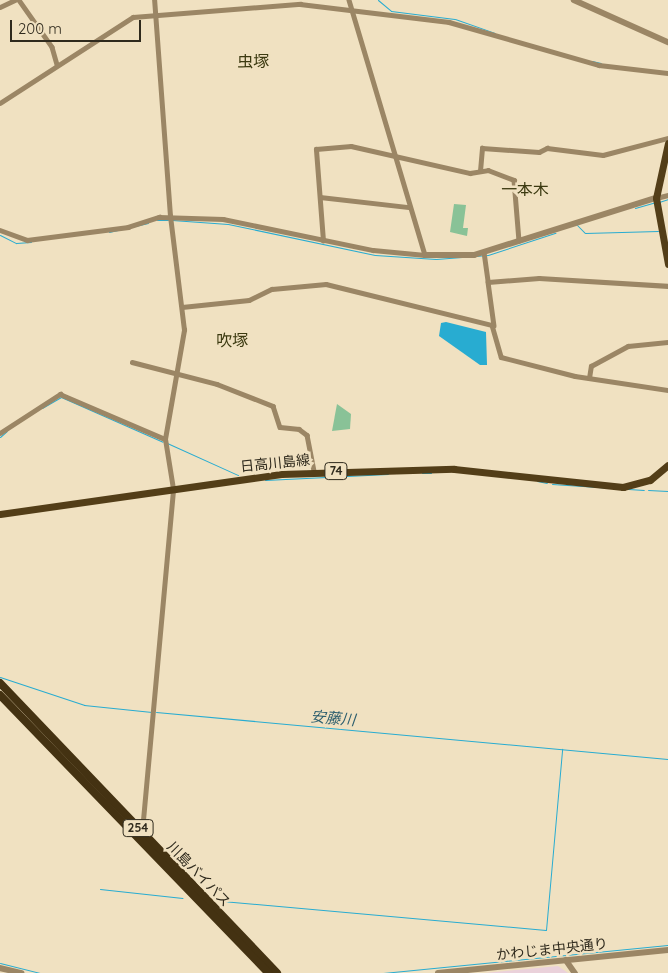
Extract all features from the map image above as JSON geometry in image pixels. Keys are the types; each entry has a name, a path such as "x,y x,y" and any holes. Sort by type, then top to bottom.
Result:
{"highway":[{"name":"川島バイパス","path":"0,683 277,973"},
{"name":"川島バイパス","path":"0,694 268,973"}],"main road":[{"path":"668,143 656,198 664,230 668,264"},
{"name":"日高川島線","path":"0,514 173,489 314,472 475,470 623,487 650,480 668,465"}],"street":[{"path":"0,7 17,0 52,47 58,64"},
{"path":"142,832 173,489 165,439 184,330 170,216 154,0"},
{"path":"349,0 408,207 425,255"},
{"path":"574,0 668,42"},
{"path":"0,103 123,20 155,15 300,4 449,22 599,65 668,73"},
{"path":"480,171 482,148 531,152 548,148 604,155 668,138"},
{"path":"323,241 316,149 351,146 394,154 470,173 480,171 514,180 519,241"},
{"path":"1,233 28,240 128,227 170,216 229,220 323,241 425,255 484,252 668,195"},
{"path":"320,197 408,207"},
{"path":"484,252 494,326 501,357 589,378 668,390"},
{"path":"488,282 538,278 668,286"},
{"path":"182,307 249,300 272,288 326,284 494,326"},
{"path":"589,378 591,366 628,346 668,342"},
{"path":"132,362 177,376 216,384 273,406 280,427 299,429 307,436 314,472"},
{"path":"0,433 60,394 165,439"},
{"name":"かわじま中央通り","path":"438,973 668,950"},
{"path":"566,960 575,973"},
{"path":"0,968 21,973"}],"shaded area":[{"path":"558,966 568,973 485,973"}],"green space":[{"path":"454,204 466,205 463,228 468,228 467,236 450,232"},
{"path":"337,404 351,414 350,429 332,431"}],"water":[{"path":"446,322 486,332 487,365 480,365 439,336 441,323"}],"waterway":[{"path":"378,0 391,11 455,19 495,33"},
{"path":"592,61 601,63"},
{"path":"659,202 668,199"},
{"path":"635,208 653,203"},
{"path":"157,220 168,220"},
{"path":"172,220 228,224 375,255 436,259 488,255 555,233"},
{"path":"109,232 148,223"},
{"path":"577,225 585,233 658,231"},
{"path":"0,235 16,243 31,242"},
{"path":"42,408 61,397 163,442"},
{"path":"0,437 7,431"},
{"path":"167,443 238,475"},
{"path":"422,473 431,473"},
{"path":"265,480 388,474"},
{"path":"537,481 547,483"},
{"path":"552,484 644,490"},
{"path":"648,490 668,491"},
{"name":"安藤川","path":"0,677 84,705 152,712"},
{"name":"安藤川","path":"156,712 668,759"},
{"path":"222,901 546,930 562,749"},
{"path":"100,889 183,898"},
{"path":"383,973 668,945"},
{"path":"0,963 40,973"}],"district":[{"name":"虫塚","path":"253,61"},
{"name":"一本木","path":"525,189"},
{"name":"吹塚","path":"232,340"}]}
